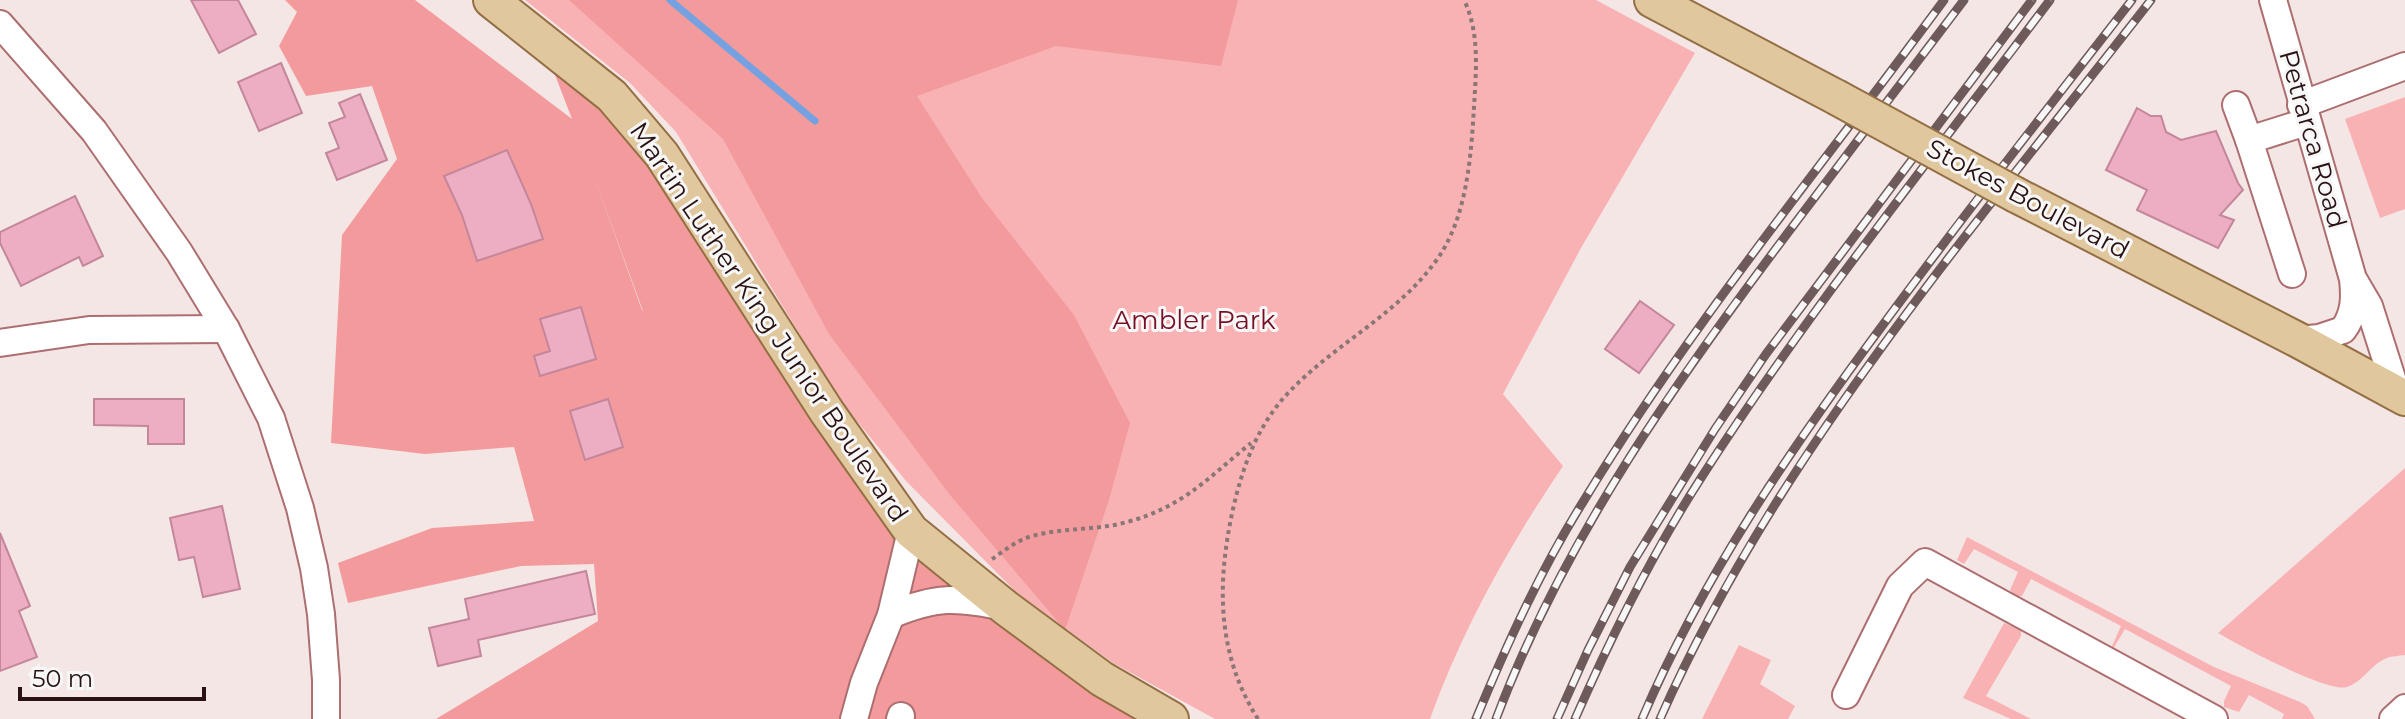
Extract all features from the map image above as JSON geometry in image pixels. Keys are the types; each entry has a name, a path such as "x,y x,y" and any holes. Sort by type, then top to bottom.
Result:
{"main road":[{"name":"Martin Luther King Junior Boulevard","path":"491,0 612,96 662,155 827,412 911,531 1006,608 1102,679 1171,719"},
{"name":"Stokes Boulevard","path":"1652,0 2401,396"}],"street":[{"name":"Petrarca Road","path":"2273,0 2353,279 2355,298 2353,311 2343,330 2319,338 2298,340"},
{"path":"0,24 94,131 179,252 226,329 271,418 300,508 321,614 326,719"},
{"path":"2249,140 2405,66"},
{"path":"2236,105 2292,274"},
{"name":"Petrarca Road","path":"2353,279 2369,306 2401,396"},
{"path":"0,343 89,330 226,329"},
{"path":"854,719 864,683 891,615 911,531"},
{"path":"1846,695 1900,586 1925,562 2214,719"},
{"path":"891,615 941,599 964,599 1006,608"},
{"path":"2393,719 2405,708"}],"path":[{"path":"1258,719 1237,676 1224,631 1221,590 1224,548 1237,493 1253,442 1271,412 1317,366 1388,313 1416,286 1439,257 1453,228 1472,147 1476,45 1466,1"},
{"path":"988,562 1027,537 1101,528 1152,513 1203,486 1253,442"}],"green space":[{"name":"Ambler Park","path":"525,0 1596,0 1695,53 1581,248 1503,394 1563,466 1489,588 1457,652 1430,719 1215,719 1113,663 1017,593 906,481 842,403 676,132 630,83"},
{"path":"2405,97 2405,209 2380,218 2345,119"},
{"path":"2405,468 2405,655 2387,658 2376,664 2353,685 2337,687 2283,667 2218,633"},
{"path":"1967,537 2214,667 2300,702 2307,706 2315,719 2282,719 2284,714 2249,695 2239,712 2224,707 2231,686 2125,629 2113,649 2121,626 2031,579 2022,596 2015,596 2010,590 2018,572 1974,549 1964,564 1957,560"},
{"path":"2004,623 2021,630 2021,636 1986,696 2031,719 2011,719 1963,698"},
{"path":"1739,645 1771,660 1760,684 1795,706 1788,719 1702,719"}],"shaded area":[{"path":"285,0 415,0 572,119 542,41 612,96 911,531 1171,719 871,719 855,716 854,719 436,719 598,621 594,564 521,566 348,603 338,563 432,528 534,521 514,447 425,454 331,443 342,235 397,159 372,86 306,96 279,46 297,12","holes":["592,171 643,311 642,310"]},
{"path":"569,0 1238,0 1221,66 1056,46 917,96 982,198 1074,315 1130,423 1109,500 1065,630 950,495 829,334 723,139"}],"building":[{"path":"191,0 238,0 256,34 219,53"},
{"path":"281,63 302,113 259,131 238,82"},
{"path":"360,94 387,160 337,180 326,153 339,148 329,123 345,117 339,103"},
{"path":"2137,108 2151,116 2161,116 2166,132 2181,140 2216,131 2243,190 2220,215 2234,220 2218,248 2137,210 2147,190 2106,170"},
{"path":"507,150 543,239 477,261 462,215 444,176"},
{"path":"75,196 103,256 83,266 79,257 21,286 0,243 0,232"},
{"path":"1640,301 1674,325 1639,373 1605,349"},
{"path":"581,307 596,359 540,376 534,356 550,351 540,319"},
{"path":"94,399 184,399 184,444 148,444 148,426 94,425"},
{"path":"608,399 623,447 585,460 570,411"},
{"path":"222,506 240,589 203,597 194,557 179,560 170,518"},
{"path":"0,533 30,606 19,611 37,657 0,671"},
{"path":"586,571 595,614 478,640 481,656 438,666 429,628 469,619 465,599"}],"waterway":[{"path":"670,0 815,121"}],"railway":[{"path":"1476,719 1538,581 1624,436 1712,309 1944,0"},
{"path":"1496,719 1556,585 1592,520 1670,396 1755,277 1964,0"},
{"path":"1557,719 1630,567 1715,429 1766,354 2032,0"},
{"path":"1575,719 1649,566 1742,416 1827,295 2050,0"},
{"path":"1642,719 1693,614 1783,465 1915,281 2132,0"},
{"path":"1660,719 1708,621 1762,526 1821,434 1949,257 2151,0"}]}
